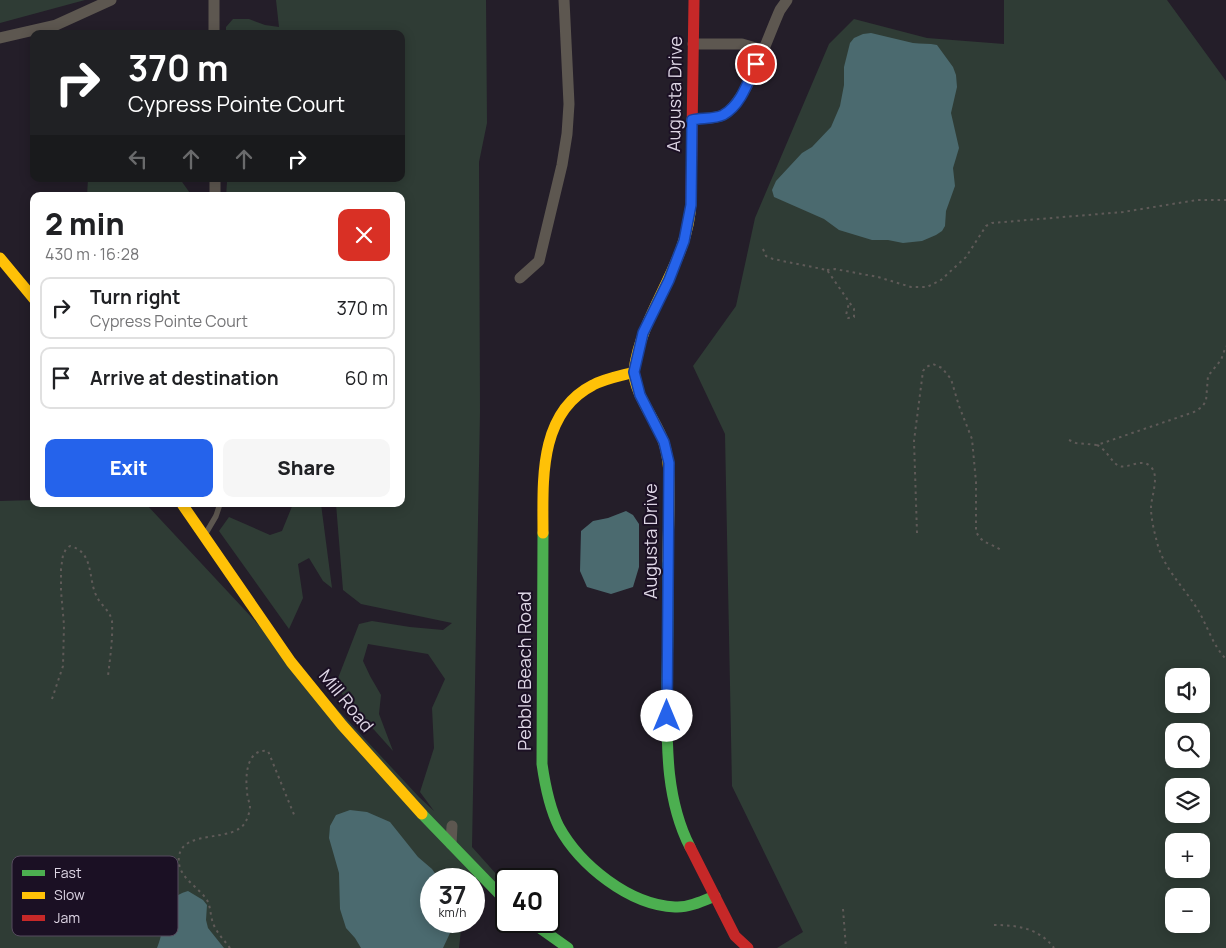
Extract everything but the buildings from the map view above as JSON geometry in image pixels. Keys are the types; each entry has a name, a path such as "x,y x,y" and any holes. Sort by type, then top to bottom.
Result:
{"street":[{"path":"34,30 56,25 111,0"},
{"path":"214,0 214,30"},
{"path":"520,278 539,261 568,134 569,104 564,0"},
{"name":"Augusta Drive","path":"694,0 691,205 684,241 669,280 643,333 634,372 640,395 664,442 669,463 667,754 673,801 685,838 735,936 748,948"},
{"path":"692,120 721,116 734,106 744,90 780,10 787,0"},
{"path":"0,38 30,31"},
{"path":"693,44 742,44 762,50"},
{"path":"0,258 30,294"},
{"name":"Pebble Beach Road","path":"634,372 593,385 571,401 555,423 546,454 543,475 543,772 547,796 560,827 582,858 611,884 648,901 675,907 698,903 715,896"},
{"name":"Mill Road","path":"184,507 292,662 372,760 495,890"},
{"path":"450,844 452,826"},
{"path":"547,933 568,948"},
{"name":"Augusta Drive","path":"735,936 735,948"}],"lane":[{"path":"205,535 219,507"}],"path":[{"path":"763,248 766,256 773,259 827,270 835,269 878,277 911,287 927,287 941,280 966,257 986,226 992,223 1123,212 1197,200 1226,200"},
{"path":"827,270 854,309 854,317 848,318 846,315 849,303"},
{"path":"1069,440 1076,444 1097,445 1188,414 1202,407 1206,401 1208,376 1221,360 1226,346"},
{"path":"917,533 915,430 923,371 926,367 933,364 942,368 951,379 958,406 972,439 976,482 976,532 983,542 1001,550"},
{"path":"1097,445 1103,448 1118,466 1140,463 1147,464 1153,468 1155,476 1151,515 1160,553 1168,568 1197,609 1226,659"},
{"path":"52,699 63,666 64,625 61,569 63,555 70,546 76,548 86,558 95,594 110,613 112,628 108,676"},
{"path":"230,948 213,924 210,907 206,899 191,884 182,871 179,856 183,848 190,842 200,838 227,834 244,826 250,807 246,791 247,769 255,753 262,750 268,751 295,817"},
{"path":"843,910 846,948"},
{"path":"994,925 1029,928 1048,941 1054,948"}],"shaded area":[{"path":"0,0 85,0 0,23"},
{"path":"276,0 486,0 487,123 479,162 480,412 472,847 495,873 495,894 485,886 485,868 420,868 420,933 461,933 459,948 0,948 0,501 30,500 30,507 149,507 434,811 420,792 434,748 432,708 445,679 428,654 368,644 363,661 381,695 379,714 393,751 335,686 359,624 372,621 443,630 452,623 361,604 343,590 336,507 405,507 405,192 226,192 227,182 405,182 405,30 226,30 226,27 233,19 249,19 265,25 279,27"},
{"path":"1004,0 1167,0 1226,81 1226,948 777,948 803,932 732,786 725,434 693,366 736,306 755,218 829,44 854,19 927,38 1004,44"},
{"path":"871,33 913,43 937,45 953,67 956,75 957,87 951,113 959,148 953,168 955,186 946,211 945,226 942,231 922,241 903,243 888,240 872,240 839,230 824,219 774,197 772,190 776,181 802,153 812,147 831,127 840,106 844,85 844,67 850,43 854,38"},
{"path":"88,182 182,182 189,192 87,192"},
{"path":"292,507 321,507 332,588 323,581 309,558 298,564 303,598 289,629 219,531 229,517 270,535 282,531"},
{"path":"626,511 633,515 639,524 639,567 633,587 611,594 587,587 580,571 581,531 593,521"},
{"path":"350,810 367,812 390,822 418,857 431,868 420,868 420,933 450,933 443,948 361,948 346,928 340,909 339,873 329,838 330,826 336,815"},
{"path":"188,891 203,900 207,905 206,920 208,928 224,948 157,948 161,936 178,936 178,895"}],"traffic: fast":[{"path":"543,533 542,764 548,796 559,827 568,841 593,868 608,881 640,899 658,905 680,907 695,904 715,896"},
{"path":"668,561 667,746 675,808 690,847"},
{"path":"422,814 495,890"},
{"path":"547,933 568,948"}],"traffic: slow":[{"path":"668,561 669,472 667,457 661,435 637,387 634,370 646,327 682,245 688,224 691,201"},
{"path":"0,258 30,294"},
{"path":"543,533 544,471 547,450 553,430 562,413 575,397 593,385 634,372"},
{"path":"184,507 291,662 342,725 422,814"}],"traffic: jam":[{"path":"691,201 694,0"},
{"path":"690,847 735,936 748,948"}],"route":[{"path":"667,716 669,463 664,442 640,395 634,372 643,333 669,280 684,241 691,205 692,120 721,116 734,106 756,64"}]}
